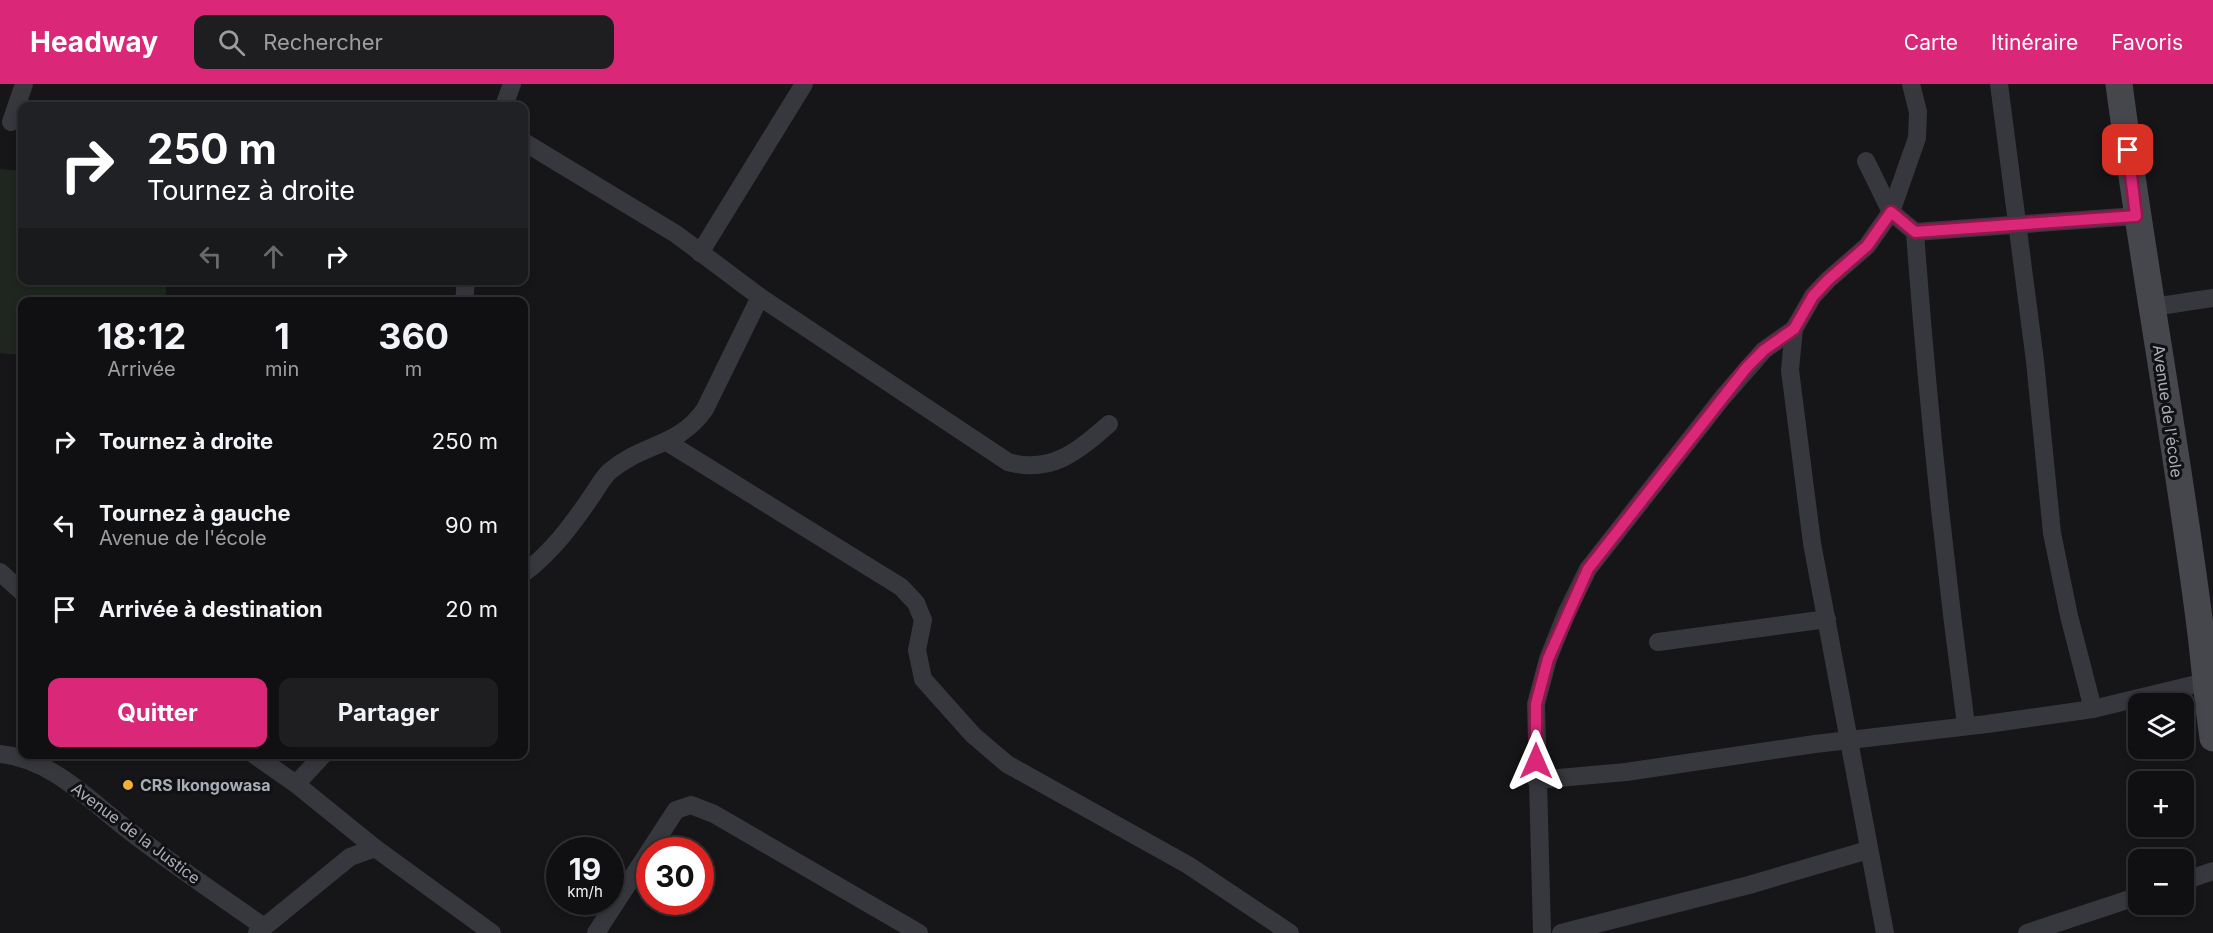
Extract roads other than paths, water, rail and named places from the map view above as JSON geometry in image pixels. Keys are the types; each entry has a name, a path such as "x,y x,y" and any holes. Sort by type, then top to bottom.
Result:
{"street":[{"path":"11,122 24,84"},
{"path":"505,102 512,84"},
{"path":"700,253 804,84"},
{"path":"1885,933 1847,740 1793,412 1790,370 1794,329 1813,296 1867,246 1891,212 1917,138 1918,112 1911,84"},
{"path":"1999,84 2018,226 2052,533 2069,615 2093,709"},
{"name":"Avenue de l'école","path":"2119,84 2136,216 2207,634 2205,682 2213,738"},
{"path":"528,144 640,212 760,297 1008,462 1029,468 1050,464 1084,447 1109,424"},
{"path":"1866,160 1891,212 1915,232 2136,216"},
{"path":"1915,232 1927,399 1945,572 1966,724"},
{"path":"528,570 555,546 607,473 632,454 667,442 694,425 705,409 760,297"},
{"path":"2153,307 2213,298"},
{"path":"1542,933 1536,780 1536,704 1548,659 1588,569 1747,367 1764,350 1794,329"},
{"path":"667,442 901,587 916,603 923,620 917,650 922,679 973,735 1007,764 1188,865 1290,933"},
{"path":"0,572 18,588"},
{"path":"1658,642 1827,619"},
{"path":"1536,780 1626,772 1847,740 2093,709 2205,682"},
{"name":"Avenue de la Justice","path":"0,754 18,756"},
{"name":"Avenue de la Justice","path":"24,759 83,791 131,832 261,930"},
{"path":"260,759 296,784 375,848 492,933"},
{"path":"296,784 319,759"},
{"path":"596,933 676,810 691,805 714,814 920,933"},
{"path":"350,856 360,835"},
{"path":"261,930 350,856 375,848"},
{"path":"1561,933 1749,885 1868,850"},
{"path":"2194,878 2213,871"},
{"path":"2026,933 2128,900"}],"place":[{"name":"CRS Ikongowasa","path":"128,785"}]}
